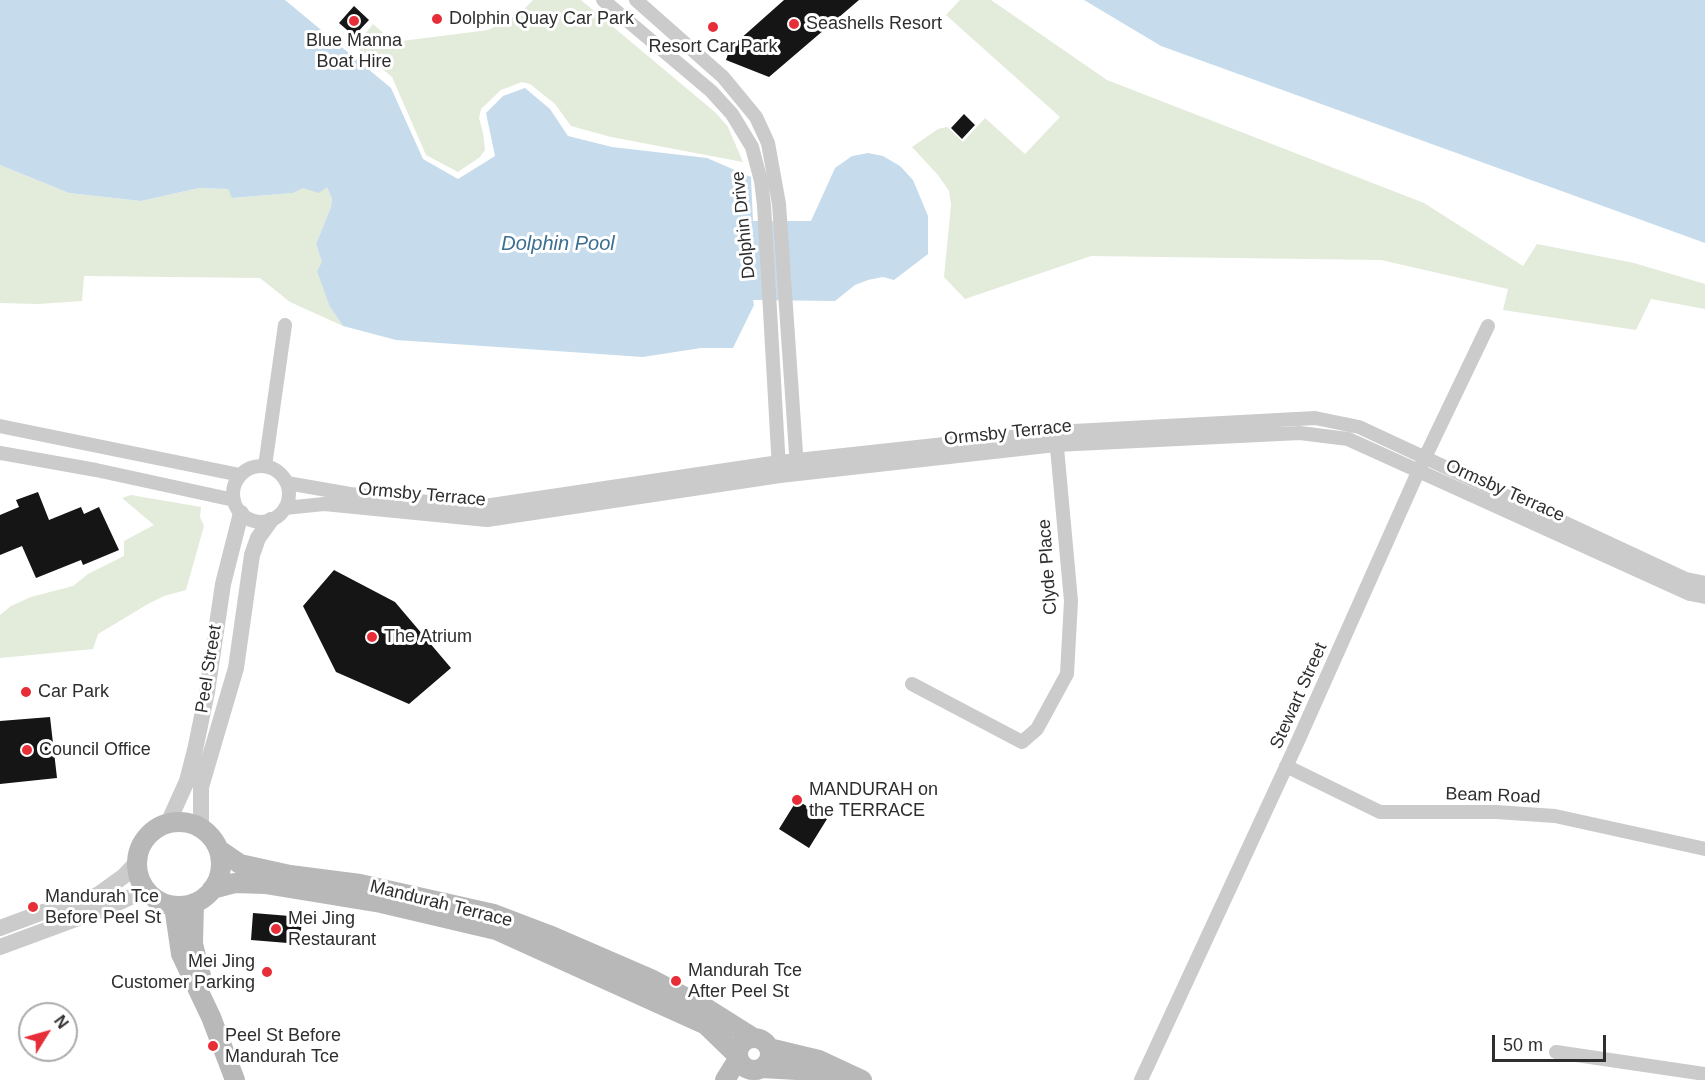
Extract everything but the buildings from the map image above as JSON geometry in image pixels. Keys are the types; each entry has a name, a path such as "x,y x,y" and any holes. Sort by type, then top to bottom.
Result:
{"main road":[{"path":"168,823 190,823 201,828 211,837 218,849 221,862 219,876 212,889 194,903 174,906 154,898 141,882 136,862 143,842 150,833 168,823"},
{"name":"Mandurah Terrace","path":"218,849 240,864 290,875 360,884 494,914 549,934 652,980 706,1008 752,1037"},
{"name":"Mandurah Terrace","path":"212,889 235,884 265,884 381,903 496,930 706,1026 738,1058"},
{"path":"194,903 193,944 211,1017"},
{"path":"174,906 181,954 211,1017 235,1080"},
{"path":"725,1080 738,1058 740,1045 752,1037 760,1038 769,1048 819,1060 862,1080"},
{"path":"758,1072 770,1057 769,1048"},
{"path":"738,1058 748,1069 758,1072 797,1070 831,1080"}],"street":[{"name":"Dolphin Drive","path":"603,0 711,91 732,114 752,147 761,181 779,469"},
{"name":"Dolphin Drive","path":"636,0 703,58 741,97 764,132 776,182 797,467"},
{"path":"265,466 285,325"},
{"name":"Stewart Street","path":"1141,1080 1418,472 1488,326"},
{"name":"Ormsby Terrace","path":"287,483 350,494 478,507 779,469 1056,439 1315,418 1359,427 1686,579 1705,583"},
{"path":"0,426 240,476"},
{"name":"Ormsby Terrace","path":"1056,439 1300,433 1348,439 1690,594 1705,597"},
{"name":"Clyde Place","path":"912,684 1022,742 1037,729 1066,674 1069,633 1071,602 1056,439"},
{"path":"0,453 107,473 237,507 255,521 271,520 285,508 289,500 287,483 282,475 265,466 256,466 240,476 233,491 237,507"},
{"name":"Ormsby Terrace","path":"285,508 324,504 487,520 779,469"},
{"name":"Peel Street","path":"168,823 187,781 195,750 207,692 237,507"},
{"name":"Peel Street","path":"201,828 201,787 240,650 252,555 258,538 271,520"},
{"name":"Beam Road","path":"1286,766 1380,812 1496,812 1555,816 1705,849"},
{"path":"0,928 43,912 66,908 99,894 124,876 136,862"},
{"path":"0,947 111,906 146,890"},
{"path":"1556,1052 1705,1074"}],"green space":[{"path":"533,0 581,0 716,113 728,127 743,162 611,137 571,126 555,104 530,84 522,82 501,90 481,109 479,118 485,150 480,157 458,172 426,155 392,77 355,46 373,24 394,42 488,30 519,14"},
{"path":"960,0 991,0 1107,80 1424,203 1523,266 1537,244 1634,263 1705,284 1705,309 1651,299 1636,330 1503,310 1508,289 1381,260 1091,256 965,299 944,277 951,205 949,191 938,175 912,147 938,129 947,127 963,142 985,118 1025,154 1060,117 946,15"},
{"path":"0,165 69,193 141,201 199,188 228,189 233,198 292,193 303,188 327,187 332,199 331,207 316,244 322,262 330,307 343,326 290,302 260,278 84,276 82,301 39,304 0,303"},
{"path":"131,495 201,507 200,517 204,526 186,590 164,596 148,604 98,634 93,649 0,658 0,615 11,606 31,597 73,586 88,574 124,556 124,541 154,525 122,498"}],"water":[{"name":"Dolphin Pool","path":"0,0 285,0 391,88 423,159 458,179 495,156 486,113 503,96 525,88 550,109 568,136 612,147 707,158 751,177 753,221 811,221 835,168 852,156 868,153 883,156 900,166 913,180 928,216 928,254 894,280 883,277 868,280 855,285 835,301 753,300 754,305 733,348 701,348 643,357 396,340 343,326 330,307 317,271 322,262 316,244 332,199 327,187 319,193 303,188 293,193 232,198 228,189 199,188 141,201 69,193 0,165"},
{"path":"1084,0 1705,0 1705,243 1161,46"}],"place":[{"name":"Dolphin Quay Car Park","path":"437,19"},
{"name":"Blue Manna Boat Hire","path":"354,21"},
{"name":"Seashells Resort","path":"794,24"},
{"name":"Resort Car Park","path":"713,27"},
{"name":"The Atrium","path":"372,637"},
{"name":"Car Park","path":"26,692"},
{"name":"Council Office","path":"27,750"},
{"name":"MANDURAH on the TERRACE","path":"797,800"},
{"name":"Mandurah Tce Before Peel St","path":"33,907"},
{"name":"Mei Jing Restaurant","path":"276,929"},
{"name":"Mei Jing Customer Parking","path":"267,972"},
{"name":"Mandurah Tce After Peel St","path":"676,981"},
{"name":"Peel St Before Mandurah Tce","path":"213,1046"}]}
